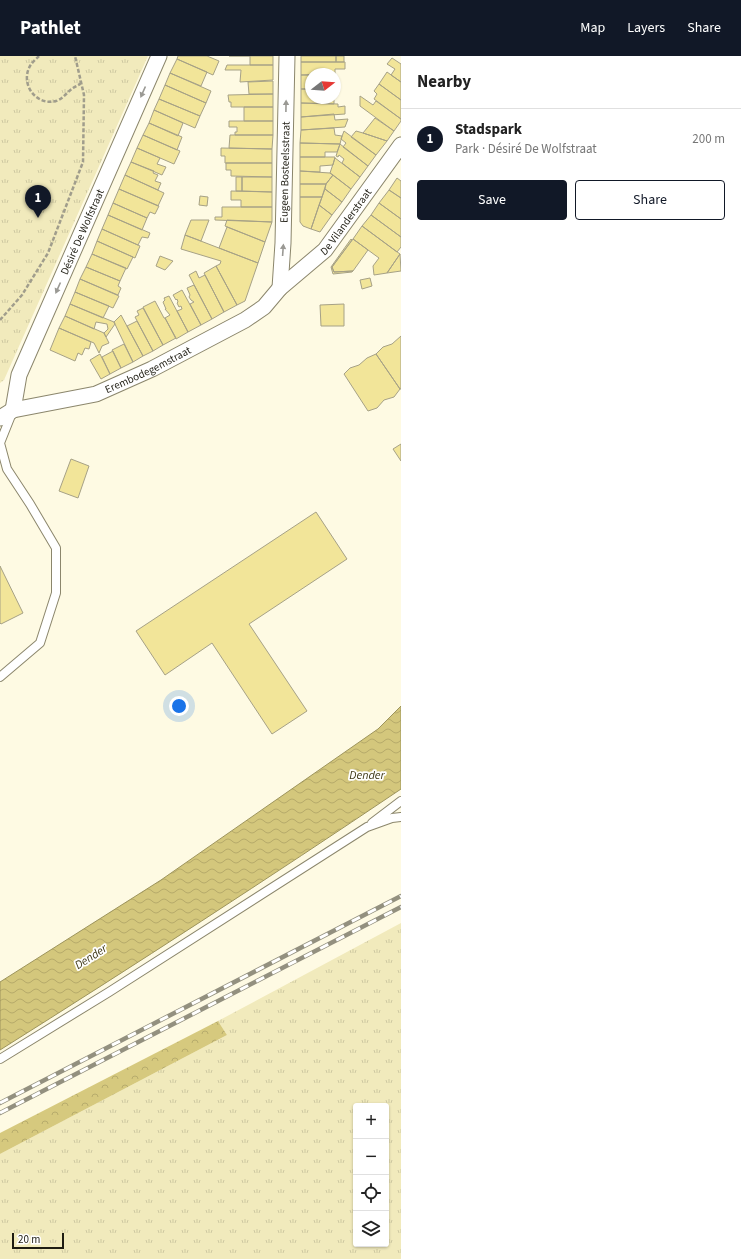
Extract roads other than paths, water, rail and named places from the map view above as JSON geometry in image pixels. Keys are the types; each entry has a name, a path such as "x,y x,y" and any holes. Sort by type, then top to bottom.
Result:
{"street":[{"name":"Désiré De Wolfstraat","path":"6,414 19,375 159,56"},
{"name":"Eugeen Bosteelsstraat","path":"280,288 283,244 287,56"},
{"name":"De Vilanderstraat","path":"280,288 325,250 401,144"},
{"name":"Erembodegemstraat","path":"6,414 96,394 152,369 245,320 264,307 280,288"}],"lane":[{"path":"0,677 40,643 56,593 56,548 7,469 0,443 6,414"},
{"path":"0,1059 109,992 367,827 401,801"},
{"path":"367,827 392,818 401,818"}],"water":[{"name":"Dender","path":"401,706 401,789 202,921 0,1050 0,982 161,880 378,729"}],"railway":[{"path":"0,1103 401,896"},
{"path":"0,1113 401,907"}],"place":[{"name":"Stadspark","path":"38,218"}]}
